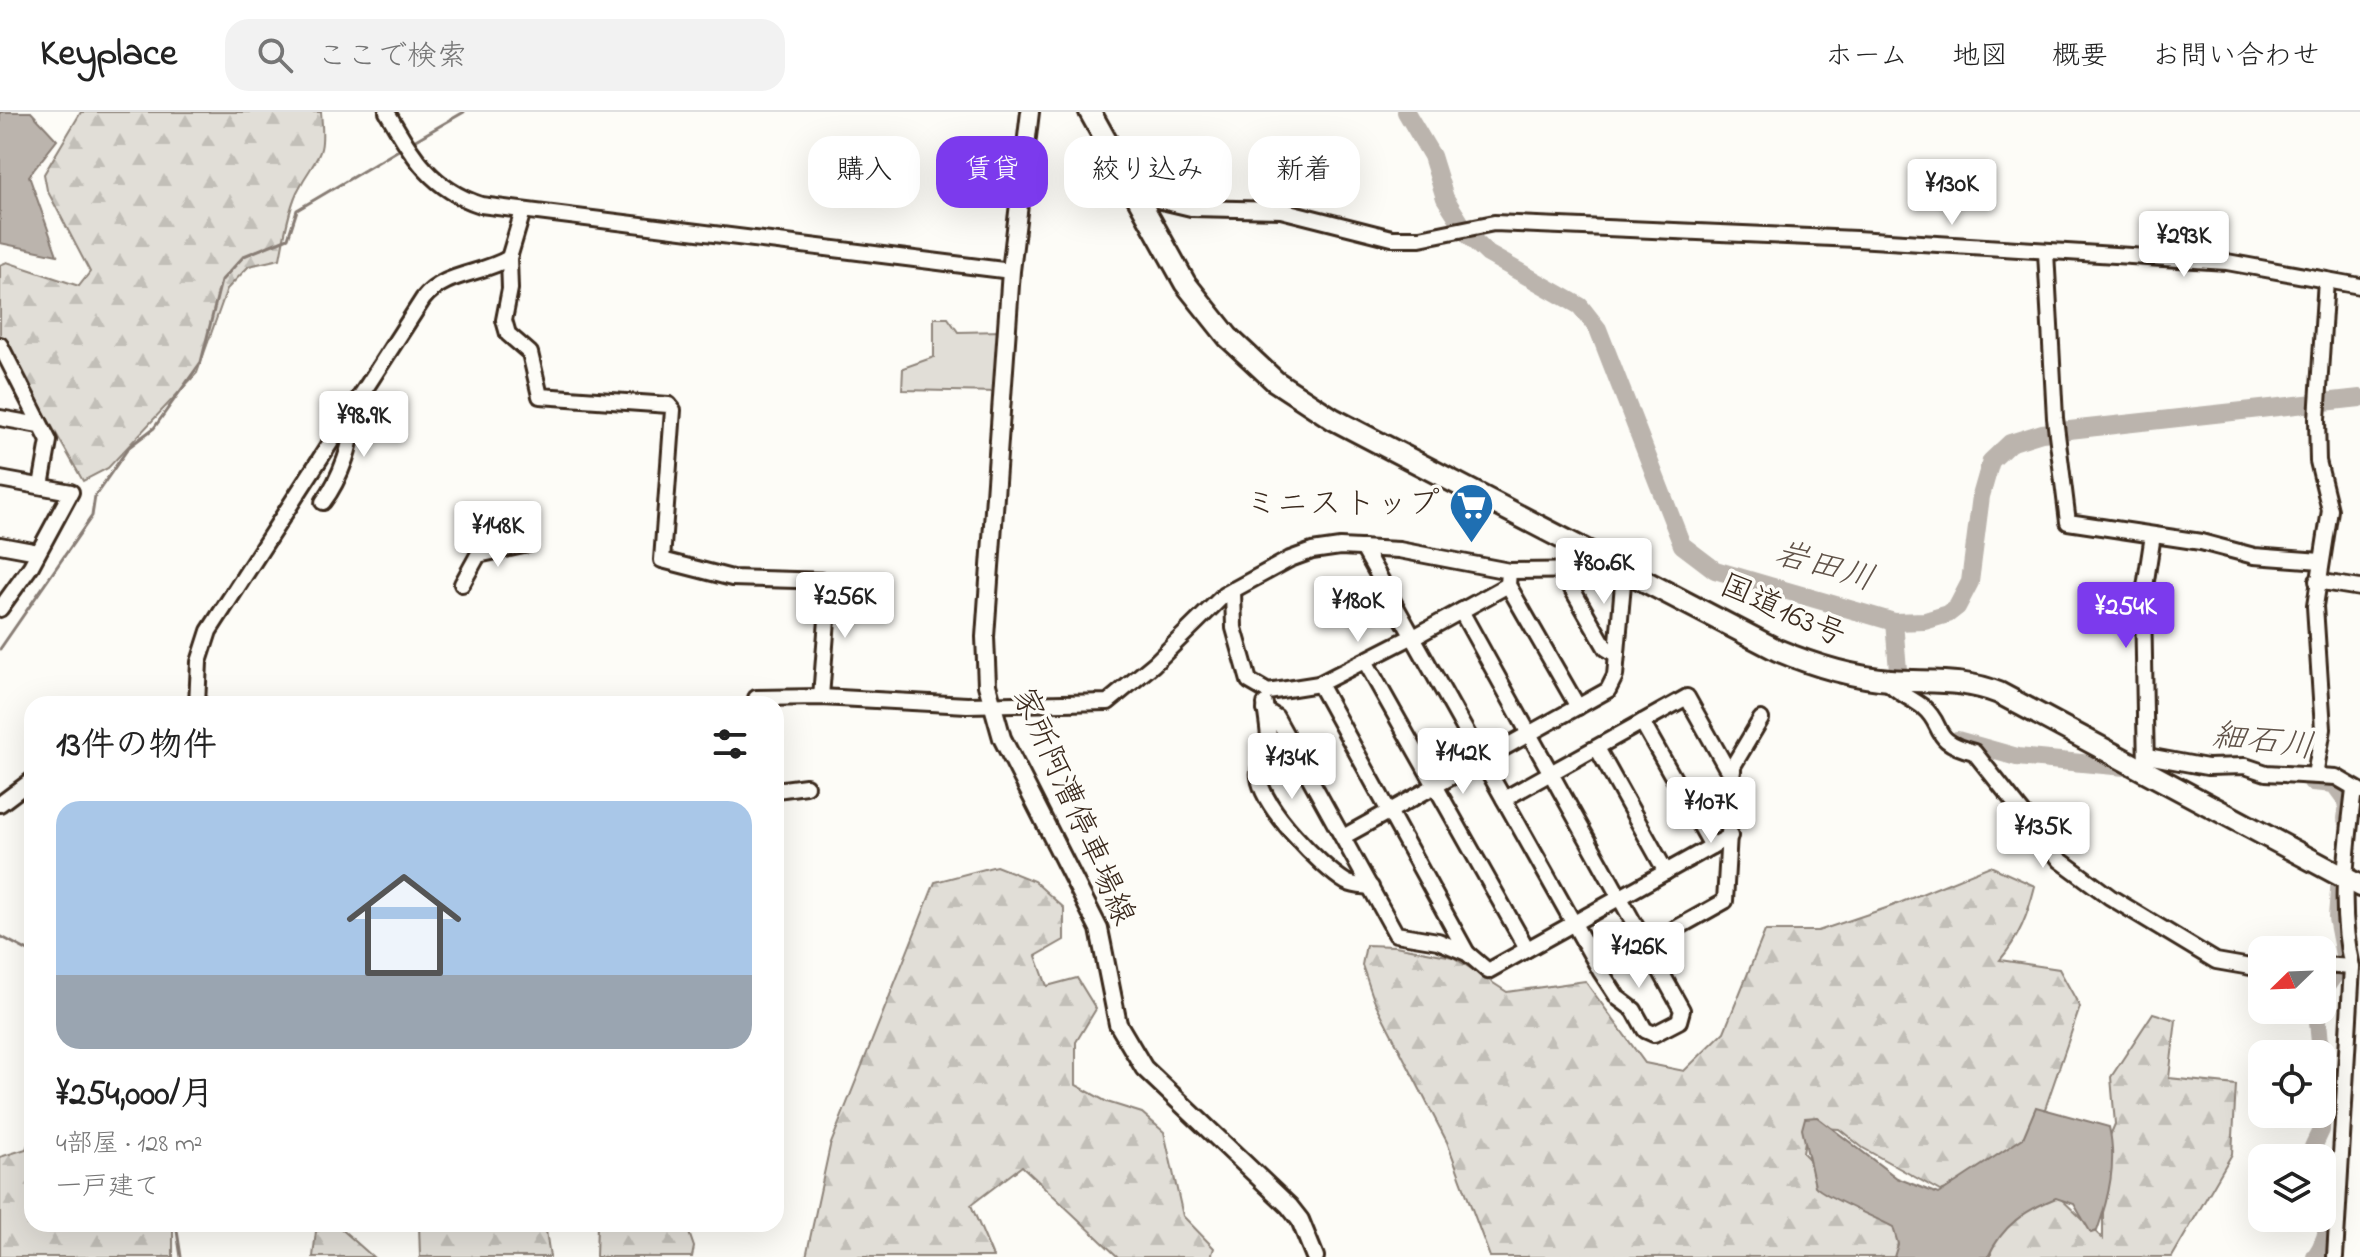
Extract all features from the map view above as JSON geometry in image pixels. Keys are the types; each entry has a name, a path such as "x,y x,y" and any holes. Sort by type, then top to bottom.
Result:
{"highway":[{"name":"国道163号","path":"1090,112 1103,136"},
{"name":"国道163号","path":"1143,208 1171,262 1205,311 1250,360 1275,381 1333,419 1777,650 1814,665 1898,680 1979,685 2147,763 2345,879"}],"main road":[{"name":"家所阿漕停車場線","path":"1030,112 1011,271 985,637 990,702 1030,797 1099,929 1109,966 1114,1011 1129,1047 1144,1068 1289,1206 1300,1220 1315,1257"}],"street":[{"path":"387,112 419,165 447,192 481,205 1011,271"},
{"path":"1191,208 1281,210 1392,238 1481,225 1856,239 2227,262 2360,286"},
{"path":"523,211 509,258 506,329 530,353 540,396 669,405 673,410 662,560 732,578 830,581 821,697"},
{"path":"2046,252 2055,418 2068,522 2153,535 2254,556 2321,561"},
{"path":"198,696 202,645 347,414 429,292 447,280 488,270 509,258"},
{"path":"2315,775 2323,729 2317,656 2317,581 2330,510 2318,461 2317,419 2326,280"},
{"path":"0,345 49,441 41,486"},
{"path":"323,502 337,481 345,459 352,422 347,414"},
{"path":"0,418 39,425"},
{"path":"0,479 71,492 38,552 2,605"},
{"path":"2153,535 2143,600 2147,763 2245,766 2266,773 2336,777 2357,790 2345,879 2345,935 2340,966 2335,1257"},
{"path":"462,584 478,555 528,544"},
{"path":"0,545 38,552"},
{"path":"784,698 967,705 990,702 1108,702 1233,590 1290,559 1312,551 1363,548 1399,550 1508,578 1616,567 1617,655 1613,684 1578,707 1343,837"},
{"path":"1363,548 1573,923 1618,998 1634,1010 1645,1030 1654,1034 1679,1021 1682,1010 1461,611"},
{"path":"1567,570 1568,582 1606,648 1617,655"},
{"path":"1233,590 1234,628 1249,681 1268,692 1319,684 1461,611 1508,578"},
{"path":"1508,578 1578,707"},
{"path":"2317,581 2360,588"},
{"path":"1365,661 1527,949"},
{"path":"1898,680 1897,692 1926,709 1942,737 1957,748 1974,752 2060,860 2110,897 2216,961 2248,967"},
{"path":"1319,684 1467,953"},
{"path":"1268,692 1265,710 1269,744 1260,762 1258,776 1272,805 1301,841 1338,876 1354,885 1371,887"},
{"path":"1504,799 1687,697 1726,767 1733,770"},
{"path":"1265,710 1276,717 1396,934 1430,938 1467,953 1488,971 1730,836"},
{"path":"1662,973 1670,964 1675,929 1725,901 1733,770 1761,719"},
{"path":"1642,722 1712,846"},
{"path":"1597,748 1666,872"},
{"path":"0,804 24,786"},
{"path":"784,789 806,786"}],"green space":[{"path":"81,112 321,112 322,128 321,149 291,208 280,259 249,266 227,289 197,373 108,468 83,481 0,335 0,265 7,262 79,286 90,272 47,190 44,174"},
{"path":"934,318 948,318 958,332 1003,331 998,392 902,390 903,368 934,357"},
{"path":"996,866 1034,881 1064,908 1064,940 1036,956 1047,986 1077,978 1096,1009 1076,1042 1076,1085 1107,1102 1142,1113 1164,1132 1183,1216 1214,1248 1211,1257 1118,1257 1022,1166 971,1205 993,1257 806,1257 830,1146 935,882"},
{"path":"1990,866 2035,886 2022,925 2000,960 2059,969 2080,1007 2035,1138 1985,1177 1940,1191 1863,1148 1839,1129 1823,1128 1806,1135 1803,1153 1838,1190 1908,1226 1902,1257 1490,1257 1447,1142 1374,1000 1362,965 1366,945 1395,946 1453,957 1507,992 1585,981 1645,1063 1684,1071 1724,1032 1765,931 1818,931 1892,906"},
{"path":"2153,1013 2176,1020 2169,1078 2236,1085 2232,1154 2172,1257 1991,1257 1991,1240 2030,1208 2057,1195 2103,1239 2103,1152 2115,1124 2111,1077"},
{"path":"24,1150 24,1232 173,1232 173,1257 0,1257 0,1157"},
{"path":"316,1232 345,1232 373,1257 313,1257"},
{"path":"419,1232 546,1232 550,1257 420,1257"},
{"path":"597,1232 689,1232 694,1247 692,1257 596,1257"}],"shaded area":[{"path":"0,112 31,112 57,140 29,176 57,255 0,243"},
{"path":"2036,1107 2109,1127 2112,1166 2097,1231 2091,1233 2074,1204 2056,1198 2016,1220 2000,1236 1988,1257 1894,1257 1898,1244 1893,1227 1815,1186 1802,1129 1805,1118 1817,1117 1897,1178 1938,1194 2023,1138"}],"waterway":[{"path":"412,142 464,112"},
{"name":"岩田川","path":"1406,112 1432,156 1445,198 1469,236 1488,254 1580,306 1598,329 1682,545 1715,570 1894,622 1925,621 1948,614 1957,607 1970,582 1981,496 1991,461 2010,443 2042,433 2360,398"},
{"path":"0,649 92,516 95,496 129,447 154,428 201,362 221,281 244,256 288,238 297,210 402,148"},
{"name":"細石川","path":"1894,622 1898,670 1909,691"},
{"name":"細石川","path":"1957,740 2017,757 2125,767"},
{"name":"細石川","path":"2312,782 2334,784 2348,803 2346,819"},
{"name":"細石川","path":"2336,973 2345,960 2337,918 2341,864"},
{"path":"0,936 24,949"},
{"name":"細石川","path":"2318,1024 2320,1040"},
{"name":"細石川","path":"2314,1144 2321,1128"},
{"path":"177,1232 181,1257"},
{"name":"細石川","path":"2315,1257 2327,1232"}],"place":[{"name":"ミニストップ","path":"1471,544"}]}
